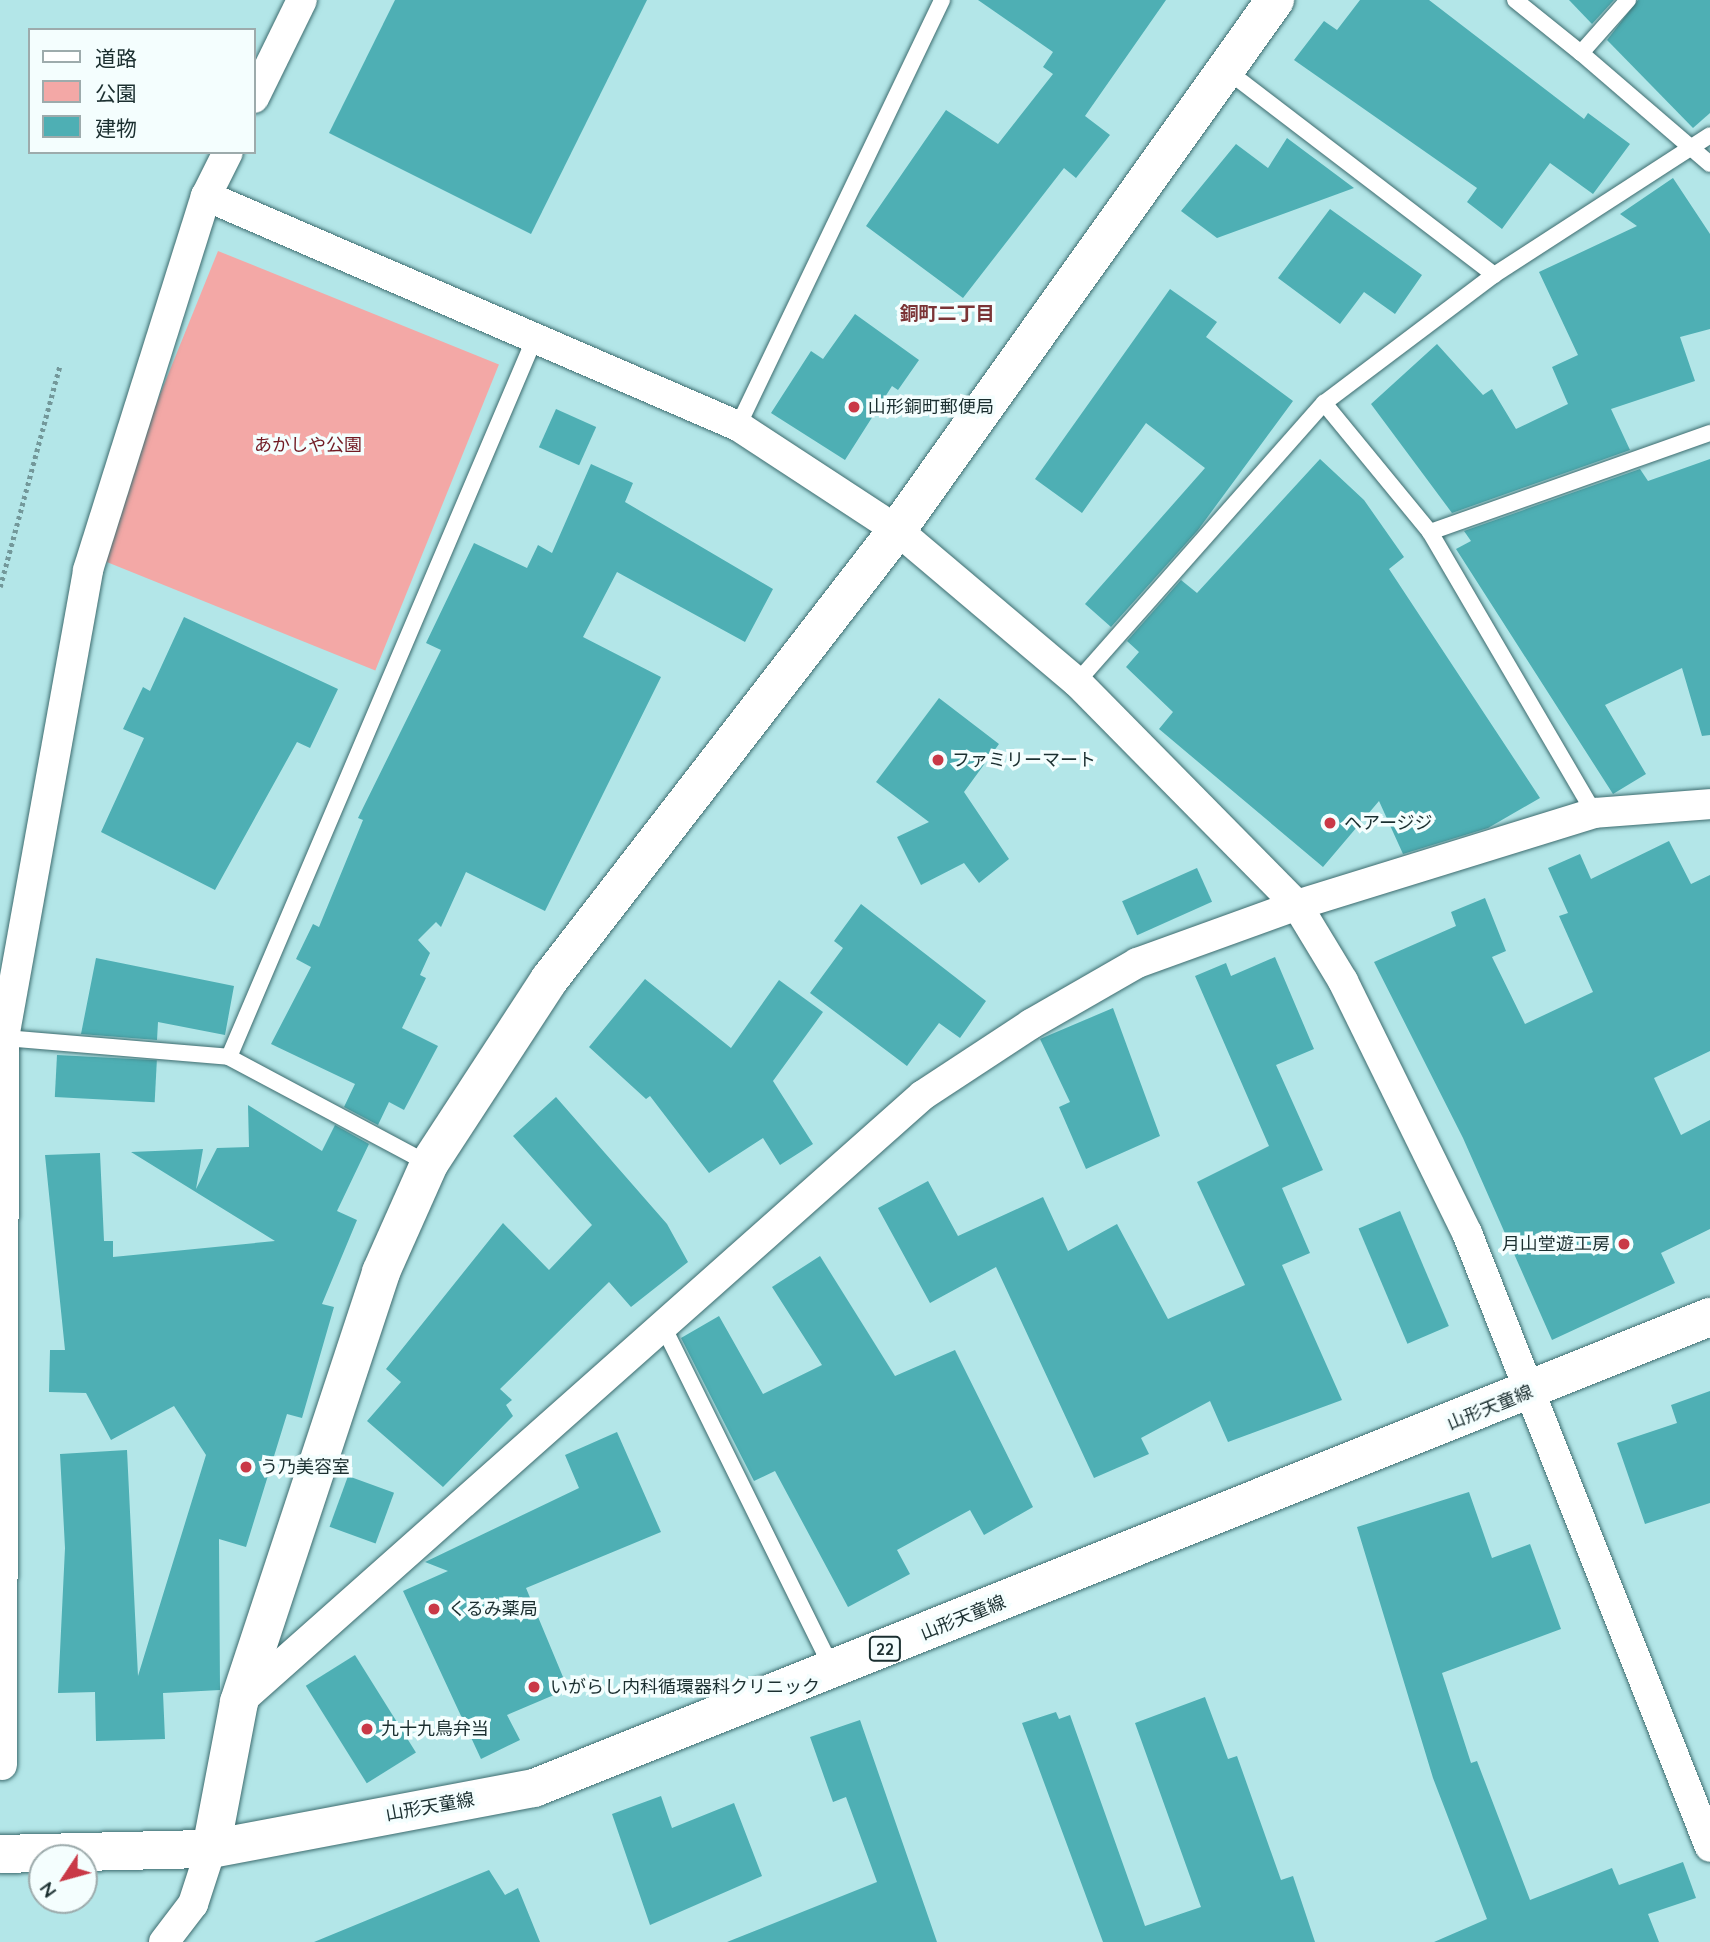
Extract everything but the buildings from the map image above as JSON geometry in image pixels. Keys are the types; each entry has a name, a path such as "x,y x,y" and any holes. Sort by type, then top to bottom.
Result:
{"street":[{"path":"256,94 302,0"},
{"path":"164,1942 193,1903 211,1849 239,1702 381,1272 429,1164 550,980 897,530 1275,0"},
{"path":"2,1765 4,1038 88,570 206,196 227,154"},
{"path":"206,196 738,426 897,530 1077,682 1297,905 1343,981 1467,1233 1532,1391 1710,1847"},
{"path":"239,1702 661,1322 923,1095 977,1059 1137,963 1297,905 1594,813 1710,804"},
{"name":"山形天童線","path":"14,1854 211,1849 534,1788 1532,1391 1710,1317"}],"lane":[{"path":"738,426 942,0"},
{"path":"1515,0 1710,164"},
{"path":"1581,53 1628,0"},
{"path":"1224,69 1494,275"},
{"path":"1077,682 1324,403 1494,275 1710,135"},
{"path":"229,1057 534,340"},
{"path":"1324,403 1430,532 1594,813"},
{"path":"1430,532 1710,433"},
{"path":"4,1038 229,1057 429,1164"},
{"path":"661,1322 833,1670"}],"path":[{"path":"0,587 60,365"}],"green space":[{"name":"あかしや公園","path":"218,251 499,365 375,670 94,557"}],"place":[{"name":"山形銅町郵便局","path":"854,407"},
{"name":"ファミリーマート","path":"938,760"},
{"name":"ヘアージジ","path":"1330,823"},
{"name":"月山堂遊工房","path":"1624,1244"},
{"name":"う乃美容室","path":"246,1467"},
{"name":"くるみ薬局","path":"434,1609"},
{"name":"いがらし内科循環器科クリニック","path":"534,1687"},
{"name":"九十九鳥弁当","path":"367,1729"}],"district":[{"name":"銅町二丁目","path":"947,314"}]}
